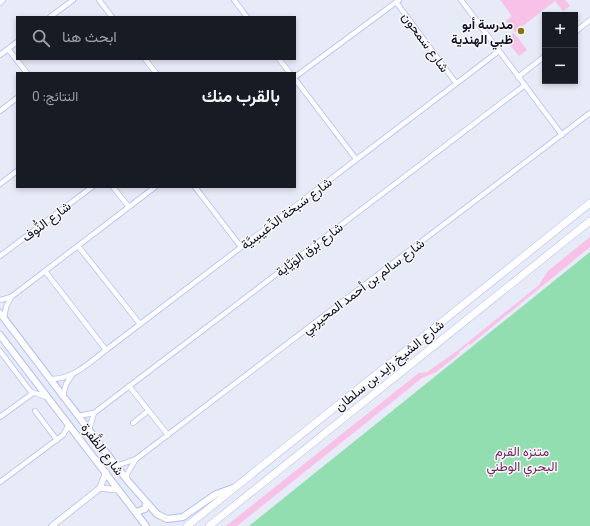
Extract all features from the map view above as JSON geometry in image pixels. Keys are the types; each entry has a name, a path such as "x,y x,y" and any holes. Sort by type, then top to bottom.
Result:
{"highway":[{"name":"شارع الشيخ زايد بن سلطان","path":"187,526 590,203"},
{"name":"شارع الشيخ زايد بن سلطان","path":"209,526 590,221"}],"main road":[{"name":"شارع الظَّفرة","path":"0,313 127,480 146,503 162,517 178,519 188,514 216,494 235,488"},
{"name":"شارع الظَّفرة","path":"0,335 146,526"},
{"path":"136,512 145,509 146,503"}],"street":[{"path":"0,3 3,0"},
{"path":"51,16 73,0"},
{"path":"99,0 111,16"},
{"path":"234,0 246,16"},
{"path":"461,0 562,134"},
{"path":"296,77 398,1"},
{"name":"شارع سَمحون","path":"398,1 456,83"},
{"path":"578,30 590,20"},
{"path":"0,55 16,43"},
{"path":"8,49 16,59"},
{"name":"شارع سَبخة الدِّعَيسِيَّة","path":"50,379 63,379 72,375 499,51"},
{"path":"518,77 542,58"},
{"path":"17,60 26,72"},
{"path":"146,60 155,72"},
{"path":"280,60 289,72"},
{"path":"296,79 356,159"},
{"name":"شارع بُرق الوَيَّاية","path":"78,416 94,413 525,85"},
{"path":"0,111 16,99"},
{"name":"شارع سالم بن أحمد المحيربي","path":"116,466 136,459 590,113"},
{"path":"0,184 16,172"},
{"name":"شارع النُّوف","path":"0,256 91,188"},
{"path":"114,188 129,207"},
{"path":"0,300 11,297 154,188"},
{"path":"196,188 241,247"},
{"path":"78,246 140,324"},
{"path":"45,271 106,350"},
{"path":"4,318 6,307 11,297"},
{"path":"0,353 33,393 48,397"},
{"name":"شارع سَبخة الدِّعَيسِيَّة","path":"63,396 66,384 72,375"},
{"path":"129,386 168,435"},
{"path":"0,418 33,393"},
{"path":"35,411 57,440"},
{"path":"133,423 148,411"},
{"path":"89,430 94,413"},
{"path":"0,482 57,440 63,435 69,425"},
{"path":"63,435 76,433"},
{"name":"شارع سالم بن أحمد المحيربي","path":"127,480 127,474 136,459"},
{"path":"52,526 100,488 106,472"},
{"path":"100,488 119,490"}],"shaded area":[{"path":"500,0 565,0 570,6 563,11 555,1 515,32 506,21 512,16"},
{"path":"514,33 527,50 519,56 505,39"},
{"path":"590,237 590,247 470,345 469,344 459,352 459,354 436,372 422,378 237,526 226,526 419,373 427,372 457,351 539,285 548,271"},
{"path":"590,252 590,526 249,526"}],"place":[{"name":"مدرسة أبو ظبي الهندية","path":"521,31"}],"park label":[{"name":"متنزه القرم البحري الوطني","path":"522,458"}]}
